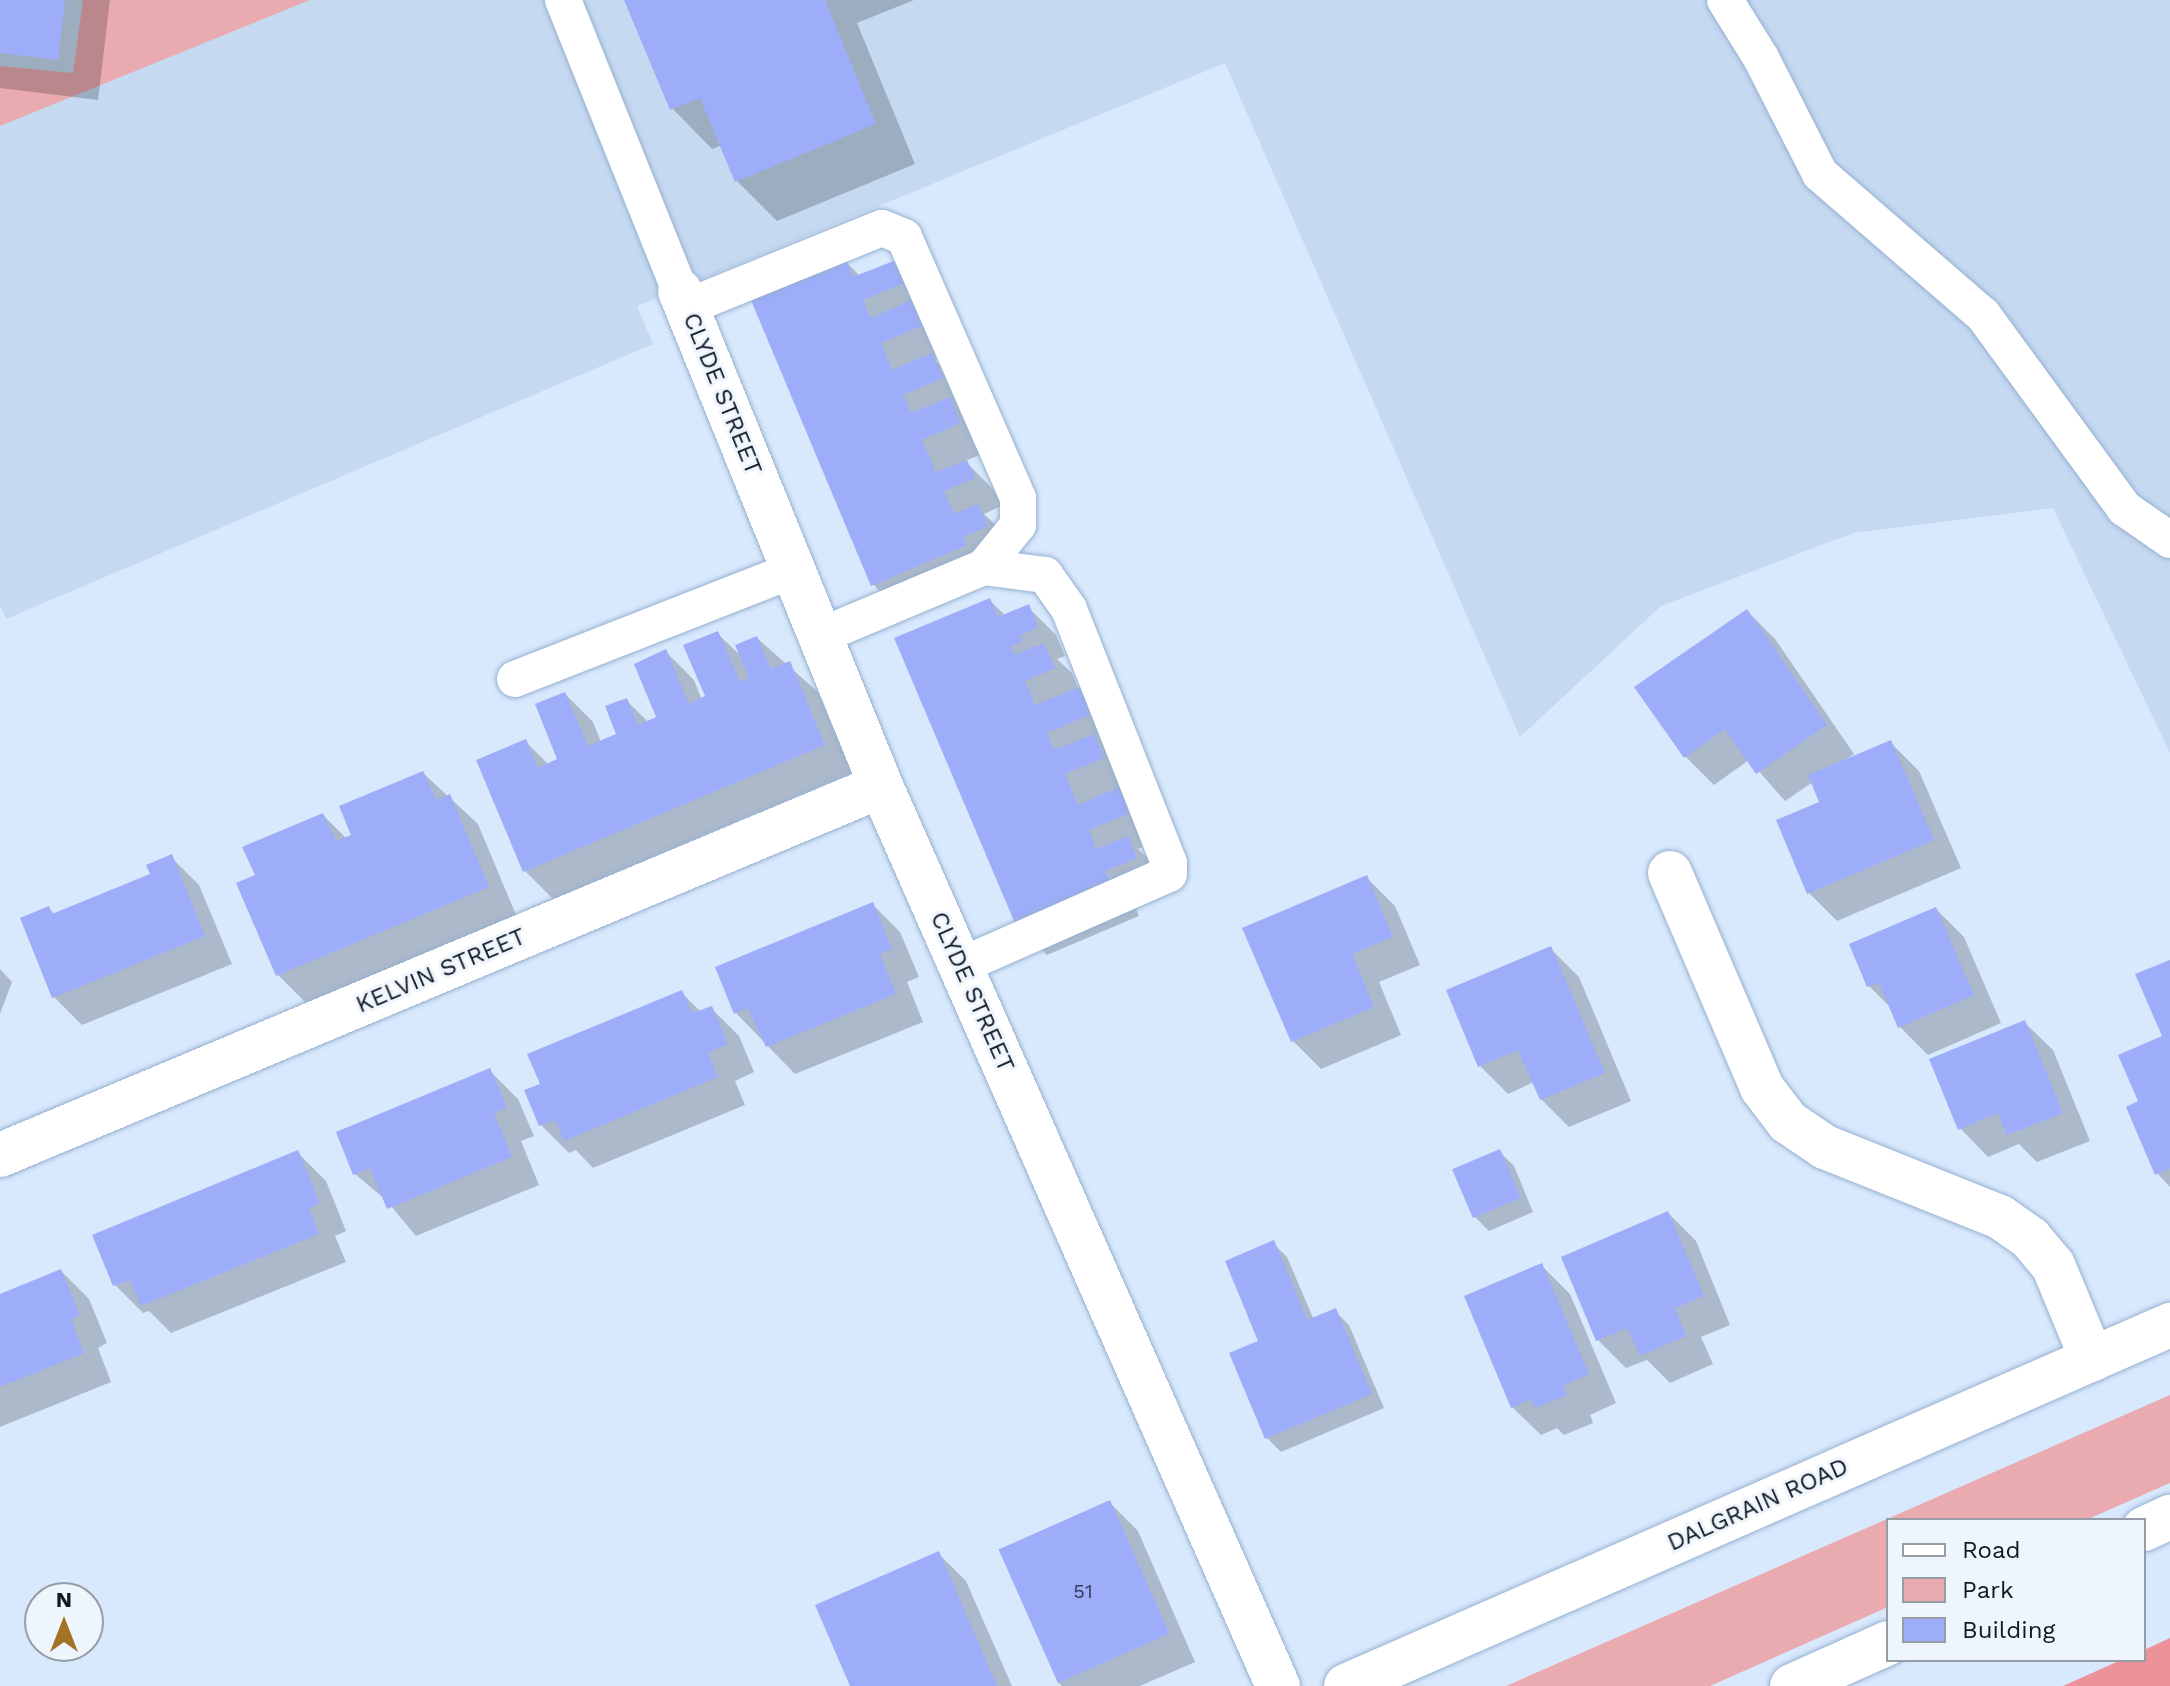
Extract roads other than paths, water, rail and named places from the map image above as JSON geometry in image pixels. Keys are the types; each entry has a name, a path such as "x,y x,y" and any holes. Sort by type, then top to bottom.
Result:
{"street":[{"name":"CLYDE STREET","path":"684,299 881,786 1278,1686"},
{"name":"KELVIN STREET","path":"0,1155 881,786"},
{"path":"1670,873 1762,1088 1788,1122 1825,1147 2000,1217 2030,1238 2053,1265 2092,1359"},
{"name":"DALGRAIN ROAD","path":"1346,1686 2170,1325"},
{"path":"2146,1528 2170,1517"},
{"path":"1792,1686 1886,1644"}],"lane":[{"path":"563,0 684,299 882,228 904,237 1018,498 1018,525 984,567 820,636"},
{"path":"1725,0 1761,58 1820,174 1983,315 2124,508 2170,540"},
{"path":"960,966 1169,874 1169,863 1069,609 1045,575 984,567"},
{"path":"515,679 793,570"}]}
